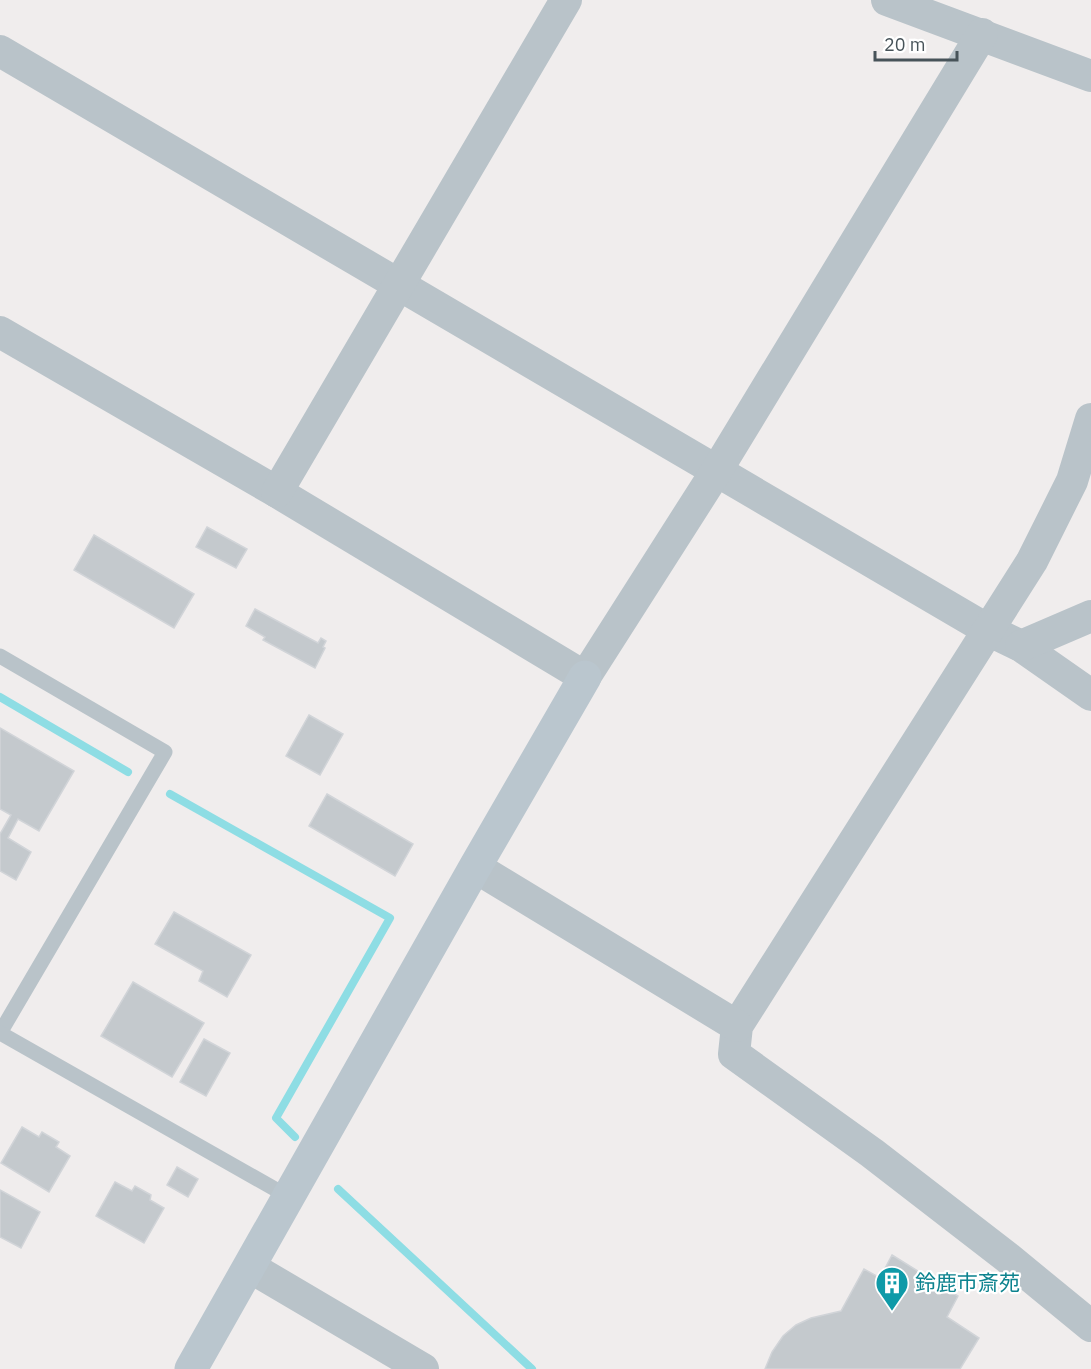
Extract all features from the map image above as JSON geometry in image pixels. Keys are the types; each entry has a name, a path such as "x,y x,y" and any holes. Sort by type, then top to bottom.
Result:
{"street":[{"path":"277,492 566,0"},
{"path":"887,0 1091,76"},
{"path":"191,1369 585,677 717,470 982,34"},
{"path":"0,51 990,631 1021,646 1091,695"},
{"path":"0,332 277,492 585,677"},
{"path":"1091,423 1072,481 1032,561 990,631 737,1026 734,1054 872,1153 1008,1258 1091,1326"},
{"path":"1021,646 1091,616"},
{"path":"475,867 737,1026"},
{"path":"250,1267 423,1369"}],"lane":[{"path":"0,656 165,752 0,1033 289,1197"}],"building":[{"path":"207,527 247,549 236,568 196,547"},
{"path":"94,535 194,594 174,628 74,570"},
{"path":"255,609 318,643 321,638 326,641 315,668 263,640 265,637 246,626"},
{"path":"309,715 343,734 320,775 286,756"},
{"path":"0,728 74,771 39,831 18,819 8,838 31,852 16,880 0,871 0,834 11,815 0,809"},
{"path":"327,794 413,844 395,876 309,826"},
{"path":"174,912 251,955 227,997 199,981 203,971 155,944"},
{"path":"133,982 204,1023 172,1077 101,1036"},
{"path":"204,1039 230,1053 206,1096 180,1082"},
{"path":"22,1127 39,1137 42,1132 59,1142 56,1147 70,1156 49,1192 1,1163"},
{"path":"177,1167 198,1179 188,1197 167,1185"},
{"path":"115,1182 132,1191 135,1186 151,1195 150,1200 164,1208 144,1243 96,1216"},
{"path":"0,1190 40,1212 21,1248 0,1237"},
{"name":"鈴鹿市斎苑","path":"892,1255 958,1296 947,1317 979,1338 960,1369 765,1369 772,1352 783,1336 796,1325 811,1318 841,1311 864,1269 880,1278"}],"waterway":[{"path":"0,697 128,772"},
{"path":"170,794 390,918 276,1118 295,1137"},
{"path":"338,1189 532,1369"}],"place":[{"name":"鈴鹿市斎苑","path":"892,1312"}]}
